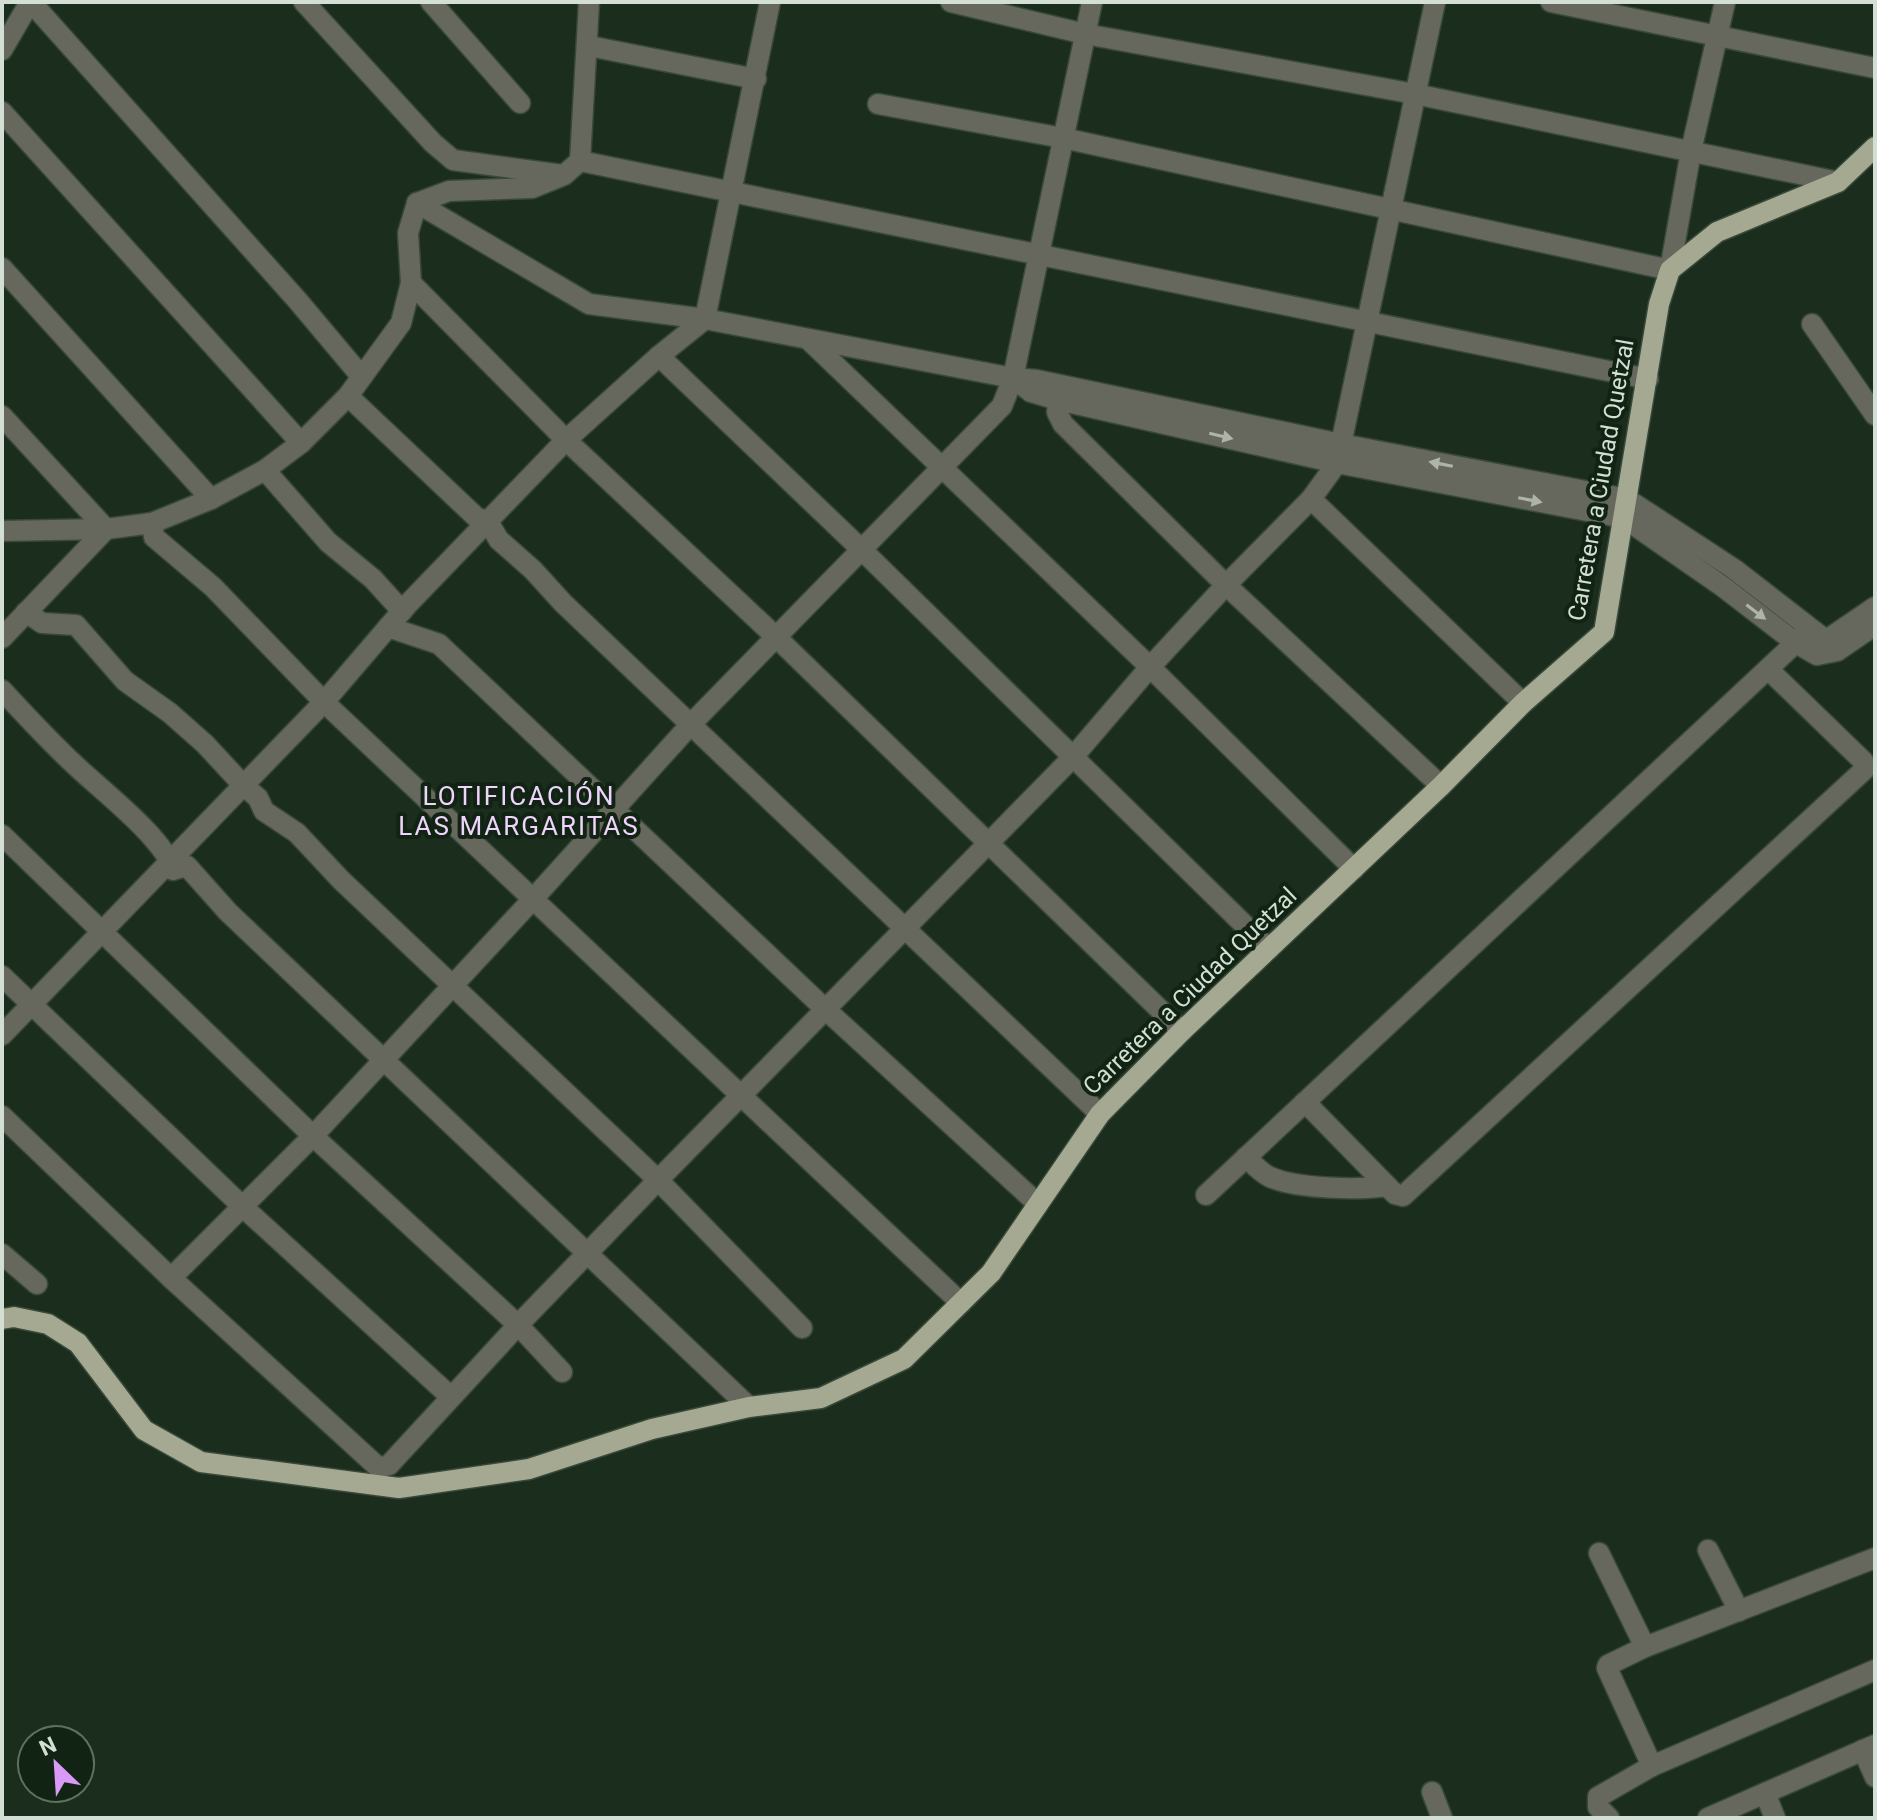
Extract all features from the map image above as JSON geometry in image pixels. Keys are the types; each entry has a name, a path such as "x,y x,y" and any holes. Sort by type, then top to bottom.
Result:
{"main road":[{"path":"1670,270 1717,232 1838,182 1875,147"},
{"name":"Carretera a Ciudad Quetzal","path":"2,1319 14,1317 48,1324 78,1343 144,1430 201,1462 399,1488 529,1469 652,1429 749,1407 821,1398 904,1359 991,1273 1100,1114 1523,703 1604,632 1659,304 1670,270"}],"street":[{"path":"2,50 30,2 298,301 361,376"},
{"path":"304,2 433,143 453,160 564,175"},
{"path":"431,2 520,103"},
{"path":"2,1035 324,702 402,611 566,440 705,319 770,2"},
{"path":"951,2 1085,34 1415,94 1838,182"},
{"path":"171,1278 313,1136 692,723 1002,406 1013,378 1092,2"},
{"path":"2,1116 171,1278 379,1468 389,1465 518,1325 824,1008 1073,757 1150,667 1311,499 1339,454 1435,2"},
{"path":"1551,2 1875,68"},
{"path":"878,104 1063,138 1670,270 1691,151 1725,2"},
{"path":"417,203 449,191 532,188 564,175 580,161 589,46 585,7"},
{"path":"589,46 756,79"},
{"path":"2,112 301,443"},
{"path":"580,161 1648,379"},
{"path":"2,531 106,529 152,523 211,499 265,470 301,443 348,396 401,323 411,283 408,233 417,203"},
{"path":"417,203 589,304 705,319 1013,378 1031,392 1059,392 1339,454 1626,508 1728,578 1803,636 1817,655 1837,651 1875,625"},
{"path":"2,268 211,499"},
{"path":"411,283 566,440 775,636 1182,1031"},
{"path":"1812,324 1875,415"},
{"path":"809,340 1150,667 1354,869"},
{"path":"659,356 1269,949"},
{"path":"1059,392 1057,412 1063,424 1226,585 1441,786"},
{"path":"348,396 476,517 488,522 499,540 533,570 563,603 1100,1114"},
{"path":"2,416 106,529"},
{"path":"265,470 328,542 373,579 402,611"},
{"path":"1311,499 1523,703"},
{"path":"152,523 154,537 213,587 324,702 961,1303"},
{"path":"2,638 106,529"},
{"path":"1206,1195 1803,636 1831,637 1875,607"},
{"path":"26,612 42,623 76,625 125,681 170,713 205,744 258,798 264,811 297,833 341,880 658,1180 802,1328"},
{"path":"388,627 439,644 824,1008 1038,1204"},
{"path":"1305,1102 1395,1194 1403,1196 1864,770 1863,761 1768,669"},
{"path":"2,690 46,738 125,810 170,859 173,870 187,866 228,912 749,1407"},
{"path":"2,835 313,1136 518,1325 562,1372"},
{"path":"2,976 243,1207 451,1397"},
{"path":"1246,1157 1267,1176 1297,1185 1369,1189 1387,1186"},
{"path":"2,1254 37,1284"},
{"path":"1708,1550 1739,1611"},
{"path":"1599,1553 1645,1647"},
{"path":"1652,1766 1607,1667 1645,1647 1875,1558"},
{"path":"1609,1818 1598,1807 1598,1797 1652,1766 1875,1670"},
{"path":"1708,1818 1869,1748 1875,1777"},
{"path":"1432,1792 1442,1818"},
{"path":"1765,1793 1775,1818"}],"district":[{"name":"LOTIFICACIÓN LAS MARGARITAS","path":"519,811"}]}
